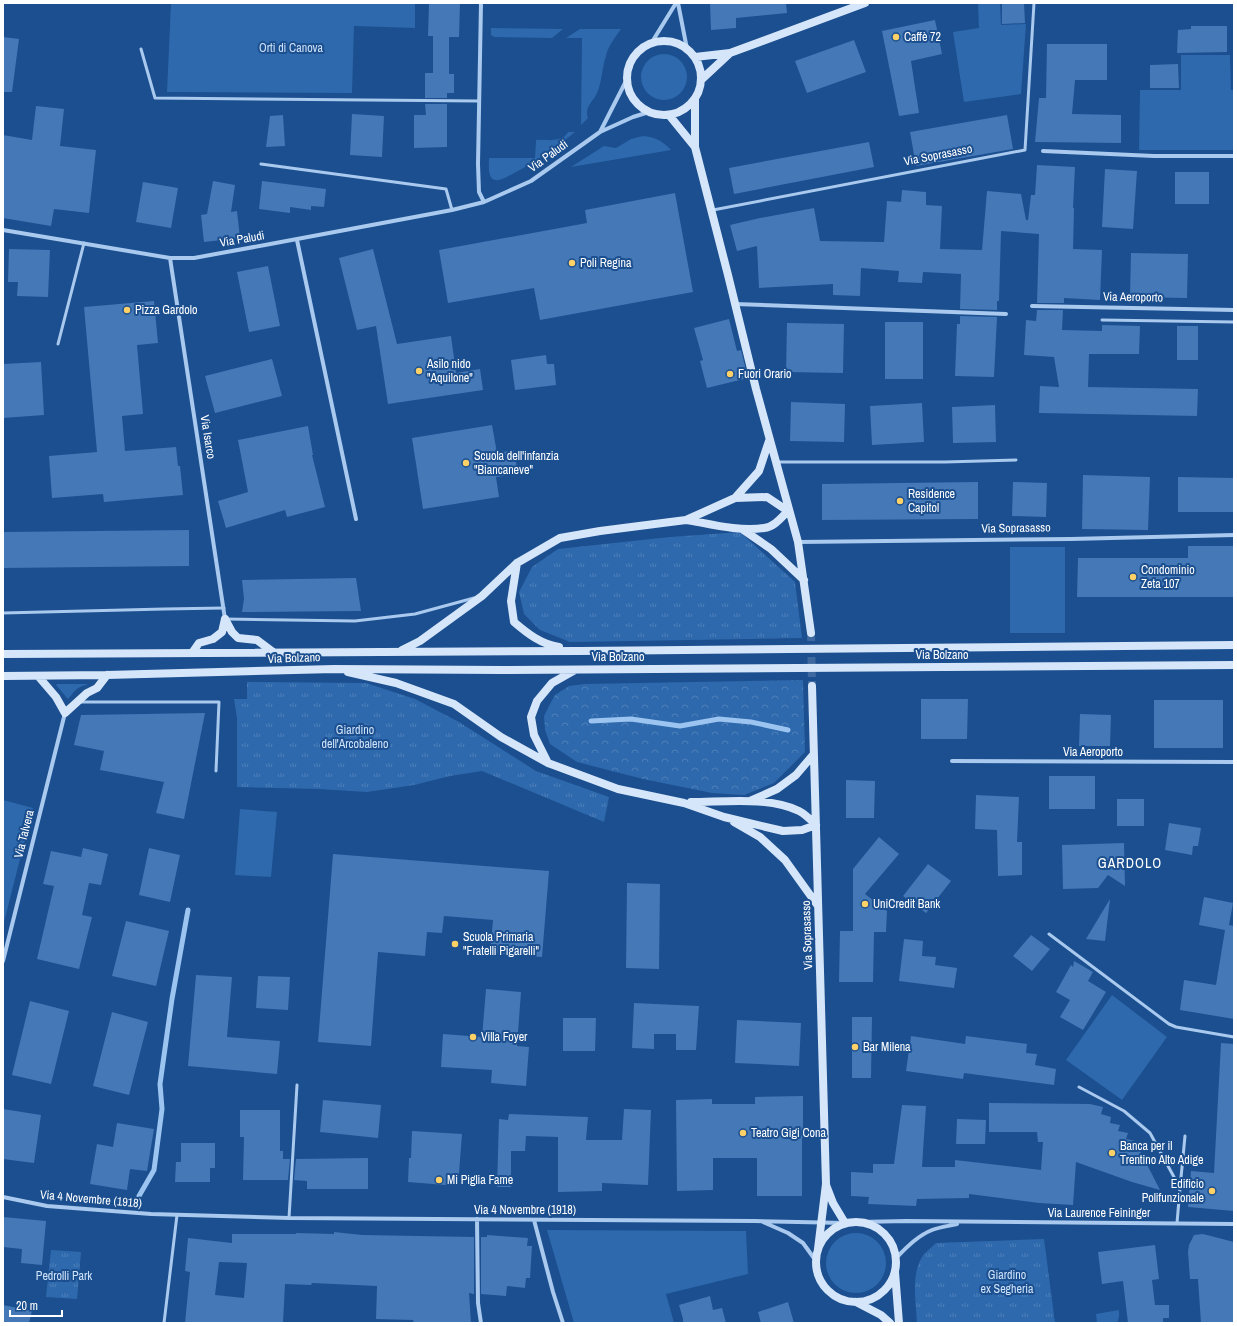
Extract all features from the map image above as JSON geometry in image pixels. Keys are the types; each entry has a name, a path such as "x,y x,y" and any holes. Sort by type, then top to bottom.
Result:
{"main road":[{"path":"695,57 730,53 865,3"},
{"path":"664,40 676,42 688,49 695,57 700,68 701,80 695,99 686,108 678,113 669,115 660,115 649,112 640,107 633,100 628,91 626,81 627,68 632,57 641,48 652,42 664,40"},
{"path":"701,80 730,53"},
{"path":"695,99 695,148 769,440 798,542 811,633"},
{"path":"669,115 695,148"},
{"path":"735,498 759,471 769,440"},
{"path":"686,520 735,498 767,497 788,511"},
{"path":"400,651 420,641 482,596 517,563 560,538 600,531 686,520 742,529 764,528 778,522 788,511"},
{"path":"742,529 771,549 804,580"},
{"path":"517,563 511,601 514,622 528,635 547,645 580,651"},
{"path":"225,619 232,632 238,638 257,640 273,652"},
{"path":"192,653 199,643 214,639 222,632 225,619"},
{"name":"Via Bolzano","path":"3,654 580,651 1234,645"},
{"name":"Via Bolzano","path":"3,676 334,669 1234,666"},
{"path":"334,669 396,683 454,704 501,737 548,763 618,788 684,802 724,817 783,831 802,830 816,825 800,811 775,803 749,801 684,802"},
{"path":"548,763 534,735 531,717 537,701 552,683 576,669"},
{"path":"38,676 56,697 65,713 87,693 97,688 107,675"},
{"name":"Via Soprasasso","path":"812,686 826,1184 818,1249"},
{"path":"749,801 777,789 796,775 813,755"},
{"path":"724,817 760,838 785,860 818,906"},
{"name":"Via Soprasasso","path":"826,1184 834,1203 846,1223"},
{"path":"855,1302 869,1300 884,1290 892,1279 895,1259 890,1241 881,1231 869,1224 859,1222 846,1223 828,1233 818,1249 816,1261 817,1273 822,1284 827,1290 845,1300 855,1302 881,1315 890,1323"},
{"path":"894,1270 899,1323"}],"street":[{"path":"481,3 478,164 480,192 484,202"},
{"path":"652,42 677,3"},
{"path":"677,3 688,49"},
{"name":"Via Paludi","path":"600,132 626,81"},
{"name":"Via Paludi","path":"3,230 170,258 194,258 297,240 452,210 484,202 531,181 600,132 649,112"},
{"path":"1043,151 1154,156 1234,156"},
{"path":"297,240 356,519"},
{"name":"Via Isarco","path":"170,258 225,619"},
{"path":"735,304 1006,314"},
{"name":"Via Aeroporto","path":"1032,306 1234,310"},
{"name":"Via Soprasasso","path":"798,542 1071,539 1234,535"},
{"name":"Via Talvera","path":"3,961 65,713"},
{"name":"Via Aeroporto","path":"952,762 1234,762"},
{"name":"Via 4 Novembre (1918)","path":"3,1197 47,1206 177,1215 289,1218 761,1221 846,1223"},
{"path":"477,1219 478,1303 481,1323"},
{"path":"534,1220 553,1292 563,1323"},
{"name":"Via 4 Novembre (1918)","path":"761,1221 788,1233 803,1243 816,1261"},
{"name":"Via Laurence Feininger","path":"859,1222 1234,1224"},
{"name":"Via Laurence Feininger","path":"895,1259 912,1242 924,1234 963,1222"}],"lane":[{"name":"Via Soprasasso","path":"711,210 1025,150 1034,3"},
{"path":"141,50 155,98 479,101"},
{"path":"261,164 446,189 452,210"},
{"path":"58,344 84,243"},
{"path":"1102,320 1234,322"},
{"path":"775,462 945,462 1016,460"},
{"path":"225,619 355,621 415,614 482,596"},
{"path":"3,613 224,608"},
{"path":"76,702 219,702 216,772"},
{"path":"1049,934 1169,1024 1176,1027 1234,1037"},
{"path":"289,1218 297,1085"},
{"path":"1079,1087 1124,1110 1150,1133 1180,1188"},
{"path":"1177,1223 1185,1136"},
{"path":"164,1323 177,1215"}],"green space":[{"name":"Orti di Canova","path":"171,3 415,3 415,28 354,26 352,93 167,92"},
{"path":"978,3 1000,3 1001,25 1026,24 1021,94 964,102 953,32 979,28"},
{"path":"491,28 563,29 552,38 494,37 491,35"},
{"path":"580,29 621,29 608,49 599,89 588,108 588,118 581,125 582,38 566,38"},
{"path":"659,54 669,54 677,58 683,64 687,72 687,82 683,90 677,96 669,100 659,100 651,96 645,90 641,82 641,72 645,64 651,58"},
{"path":"1181,55 1230,55 1231,90 1234,90 1234,150 1139,150 1140,90 1181,90"},
{"path":"568,132 575,132 523,169 501,179 492,179 489,170 489,158 535,158 536,140 554,140 562,138"},
{"path":"643,136 658,140 671,150 571,167 604,146 616,148 631,139"},
{"path":"740,532 795,582 802,638 570,642 540,630 524,614 519,592 532,567 558,549 670,537"},
{"path":"1010,547 1065,547 1065,633 1010,633"},
{"path":"803,680 805,752 774,783 744,795 712,793 643,779 577,762 550,744 545,730 544,716 550,704 555,695 569,686 584,684"},
{"name":"Giardino dell'Arcobaleno","path":"247,682 366,683 415,699 459,722 536,771 609,797 604,822 482,771 450,776 414,785 367,792 237,787 237,718 234,699 247,699"},
{"path":"56,685 87,685 78,688 68,699"},
{"path":"3,800 33,808 3,926"},
{"path":"240,809 277,812 271,877 235,875"},
{"path":"1112,995 1167,1037 1122,1100 1066,1060"},
{"path":"547,1230 746,1231 748,1274 666,1294 674,1323 574,1323"},
{"path":"856,1233 868,1235 881,1246 884,1251 886,1263 884,1275 873,1288 868,1291 856,1293 844,1291 831,1280 828,1275 826,1263 828,1251 839,1238 844,1235"},
{"name":"Giardino ex Segheria","path":"1044,1239 1055,1323 917,1323 915,1278 924,1254 936,1243"},
{"name":"Pedrolli Park","path":"51,1250 81,1252 77,1299 46,1297"},
{"path":"1119,1310 1117,1323 1097,1323 1096,1314"}],"building":[{"path":"429,3 460,3 459,37 449,37 449,74 454,74 454,93 447,93 447,98 425,98 425,73 433,73 433,36 428,36"},
{"path":"710,3 786,3 787,13 736,18 736,28 711,30"},
{"path":"1002,3 1024,3 1025,23 1002,24"},
{"path":"935,20 942,54 911,61 919,113 899,116 882,31"},
{"path":"1191,26 1227,26 1227,52 1177,53 1178,30 1191,29"},
{"path":"3,37 19,39 12,92 3,92"},
{"path":"854,40 866,72 807,93 795,61"},
{"path":"1047,44 1107,44 1107,80 1075,80 1072,114 1121,115 1121,143 1035,142 1039,98 1046,98"},
{"path":"1178,64 1179,88 1150,88 1150,65"},
{"path":"425,104 447,104 447,147 414,148 414,115 426,115"},
{"path":"36,106 64,109 60,146 96,150 89,213 54,209 51,226 3,218 3,135 32,140"},
{"path":"352,114 384,116 382,157 350,155"},
{"path":"283,115 285,146 266,147 270,116"},
{"path":"1007,115 1013,149 916,166 910,132"},
{"path":"869,142 874,167 734,194 729,168"},
{"path":"1037,165 1075,167 1073,249 1102,250 1100,300 1064,298 1064,303 1037,303 1039,234 1001,231 999,301 997,301 997,310 960,309 961,274 923,272 922,283 898,282 899,271 861,268 860,296 833,295 833,284 759,288 757,246 737,251 730,225 814,208 820,241 884,242 887,201 901,202 902,190 926,192 926,205 942,206 940,249 982,250 987,191 1021,194 1026,220 1028,220 1031,195 1035,195"},
{"path":"1105,169 1137,171 1133,229 1102,227"},
{"path":"1175,172 1209,172 1209,204 1175,204"},
{"path":"213,181 235,185 231,212 237,211 240,238 204,242 201,215 207,214"},
{"path":"262,181 326,189 324,207 311,206 311,210 290,207 290,213 259,209"},
{"path":"143,182 178,188 171,228 136,222"},
{"path":"675,193 693,292 540,320 534,288 448,303 439,250 587,223 585,210"},
{"path":"9,249 50,250 48,297 17,296 18,282 8,282"},
{"name":"Asilo nido \"Aquilone\"","path":"373,249 397,344 451,336 456,373 480,369 483,390 388,404 376,326 357,330 339,258"},
{"path":"1131,253 1188,254 1187,298 1130,297"},
{"path":"268,266 280,326 249,332 237,272"},
{"path":"154,301 158,343 137,345 143,414 122,416 125,451 176,447 178,466 180,466 183,495 104,502 103,494 52,498 49,456 97,452 84,307"},
{"path":"1037,310 1063,310 1062,330 1102,331 1102,325 1140,326 1139,354 1089,354 1088,387 1198,389 1197,416 1039,413 1040,386 1059,387 1054,357 1024,355 1026,320 1036,321"},
{"path":"960,316 997,317 994,377 955,376 957,324 960,324"},
{"path":"729,319 737,351 741,350 748,378 707,388 700,361 703,360 694,328"},
{"path":"885,322 923,322 923,379 885,379"},
{"path":"787,323 844,324 843,373 786,372"},
{"path":"1177,326 1198,326 1198,360 1177,360"},
{"path":"546,355 547,364 554,364 556,385 515,390 511,360"},
{"path":"272,359 282,396 215,413 205,376"},
{"path":"41,362 44,415 3,418 3,364"},
{"path":"791,402 845,404 844,442 790,441"},
{"path":"922,403 924,442 872,445 870,406"},
{"path":"995,405 996,442 953,443 952,407"},
{"name":"Scuola dell'infanzia \"Biancaneve\"","path":"492,425 497,453 514,450 518,474 496,477 499,497 423,509 412,438"},
{"path":"308,426 312,455 325,507 287,517 285,510 226,528 218,501 248,492 238,440"},
{"path":"1083,475 1150,477 1148,530 1082,529"},
{"path":"1178,477 1234,478 1234,512 1178,512"},
{"name":"Residence Capitol","path":"978,482 978,519 822,520 822,484"},
{"path":"1013,482 1047,483 1046,517 1012,516"},
{"path":"189,530 189,566 3,568 3,532"},
{"name":"Condominio Zeta 107","path":"1188,546 1234,546 1234,597 1077,597 1078,558 1188,558"},
{"path":"356,578 361,611 242,612 244,599 242,580"},
{"path":"921,699 968,699 967,739 921,739"},
{"path":"1154,700 1223,700 1223,748 1154,748"},
{"path":"205,713 184,819 156,813 164,782 100,770 104,751 74,745 81,715"},
{"path":"1080,714 1111,715 1110,746 1079,746"},
{"path":"1049,776 1095,776 1095,809 1049,809"},
{"path":"846,780 875,781 874,818 846,818"},
{"path":"976,795 1019,797 1017,842 1022,842 1022,875 998,876 997,830 975,829"},
{"path":"1117,799 1144,799 1144,826 1117,826"},
{"path":"1169,823 1201,828 1198,846 1193,846 1192,855 1165,850"},
{"path":"879,837 899,854 865,894 887,911 886,932 874,932 873,982 839,982 840,931 853,931 853,869"},
{"path":"1124,843 1125,886 1108,875 1098,888 1063,889 1062,845"},
{"path":"83,848 108,854 101,885 89,883 82,915 92,917 79,969 37,959 54,886 43,884 51,851 81,857"},
{"path":"149,848 180,855 170,902 139,895"},
{"path":"333,854 549,871 542,957 490,953 493,920 444,916 442,933 427,932 425,956 378,952 371,1046 318,1042"},
{"path":"928,864 951,881 926,913 903,896"},
{"path":"627,883 660,884 659,969 626,968"},
{"path":"1204,897 1233,903 1229,925 1234,926 1234,1019 1180,1010 1184,980 1216,985 1225,930 1199,925"},
{"path":"1110,899 1105,941 1086,939"},
{"path":"126,921 169,931 156,986 112,976"},
{"path":"1031,935 1050,949 1032,971 1013,956"},
{"path":"904,939 923,941 922,956 936,957 935,965 957,968 954,988 899,981"},
{"path":"1074,961 1093,972 1088,981 1106,992 1083,1030 1060,1017 1070,1000 1056,992 1071,965 1073,967"},
{"path":"196,975 232,977 227,1037 280,1041 277,1074 188,1066"},
{"path":"258,976 290,977 288,1010 256,1008"},
{"name":"Villa Foyer","path":"486,989 521,992 517,1046 529,1047 526,1086 491,1083 492,1070 441,1067 443,1034 482,1037"},
{"path":"30,1001 69,1011 51,1084 12,1075"},
{"path":"634,1003 699,1006 696,1050 676,1050 676,1034 654,1034 654,1049 632,1048"},
{"path":"112,1012 148,1022 129,1095 93,1086"},
{"path":"852,1017 872,1017 871,1078 852,1078"},
{"path":"563,1018 596,1018 595,1051 563,1051"},
{"path":"737,1020 801,1023 799,1066 735,1063"},
{"path":"911,1036 965,1044 966,1036 1027,1044 1026,1053 1037,1054 1035,1065 1056,1069 1054,1085 964,1073 963,1079 906,1071"},
{"path":"1221,1043 1234,1044 1234,1211 1188,1207 1191,1171 1214,1173"},
{"path":"803,1096 802,1196 757,1196 757,1158 713,1158 713,1190 677,1191 676,1100 712,1099 712,1104 755,1104 755,1097"},
{"path":"323,1100 381,1105 378,1138 320,1132"},
{"path":"989,1103 1090,1104 1103,1107 1101,1114 1111,1117 1110,1123 1120,1125 1118,1131 1128,1133 1126,1139 1135,1141 1160,1190 1132,1182 1076,1162 1073,1205 1039,1203 969,1194 969,1198 917,1199 916,1206 868,1204 869,1197 851,1196 851,1172 873,1173 873,1164 894,1164 902,1105 926,1106 922,1167 955,1167 955,1160 1041,1170 1043,1142 1038,1142 1037,1132 989,1132"},
{"path":"3,1109 41,1115 34,1163 3,1159"},
{"path":"624,1109 651,1110 648,1185 602,1183 602,1191 558,1192 558,1137 526,1136 525,1151 511,1151 511,1187 497,1187 499,1119 508,1120 509,1114 588,1117 586,1140 622,1140"},
{"path":"240,1110 280,1110 280,1151 283,1151 283,1159 290,1159 288,1180 243,1180 244,1137 240,1137"},
{"path":"957,1119 986,1120 985,1144 956,1144"},
{"path":"117,1123 154,1129 147,1171 130,1169 127,1190 90,1184 97,1144 113,1147"},
{"path":"412,1131 462,1134 458,1186 408,1182"},
{"path":"181,1143 215,1143 215,1168 210,1168 210,1182 175,1182 176,1162 181,1162"},
{"path":"368,1158 368,1189 307,1189 307,1181 294,1180 296,1159"},
{"path":"3,1217 46,1221 42,1265 21,1263 22,1249 3,1247"},
{"path":"334,1232 362,1235 474,1237 474,1294 469,1293 471,1323 414,1323 413,1320 376,1319 377,1286 312,1283 311,1285 285,1284 283,1323 185,1323 190,1272 185,1271 188,1238 232,1243 232,1234 334,1234","holes":["219,1262 247,1263 244,1298 215,1295"]},
{"path":"1203,1234 1234,1242 1234,1323 1201,1323 1198,1279 1190,1279 1188,1252 1189,1245 1194,1235"},
{"path":"487,1235 528,1238 527,1246 532,1246 530,1278 526,1278 525,1288 507,1286 506,1296 481,1294 481,1237 487,1237"},
{"path":"1155,1245 1159,1279 1152,1280 1155,1305 1169,1305 1169,1318 1163,1318 1163,1323 1128,1323 1123,1281 1102,1284 1098,1252"},
{"path":"710,1296 713,1310 722,1308 726,1323 683,1323 679,1305"},
{"path":"788,1302 794,1323 761,1323 758,1312"},
{"path":"3,1305 32,1311 29,1323 3,1323"}],"waterway":[{"path":"591,721 631,719 680,726 719,719 751,722 788,730"},
{"path":"139,1196 154,1170 162,1109 160,1084 172,999 188,910"}],"tunnel":[{"path":"811,633 812,686"}],"place":[{"name":"Caffè 72","path":"896,37"},
{"name":"Poli Regina","path":"572,263"},
{"name":"Pizza Gardolo","path":"127,310"},
{"name":"Asilo nido \"Aquilone\"","path":"419,371"},
{"name":"Fuori Orario","path":"730,374"},
{"name":"Scuola dell'infanzia \"Biancaneve\"","path":"466,463"},
{"name":"Residence Capitol","path":"900,501"},
{"name":"Condominio Zeta 107","path":"1133,577"},
{"name":"UniCredit Bank","path":"865,904"},
{"name":"Scuola Primaria \"Fratelli Pigarelli\"","path":"455,944"},
{"name":"Villa Foyer","path":"473,1037"},
{"name":"Bar Milena","path":"855,1047"},
{"name":"Teatro Gigi Cona","path":"743,1133"},
{"name":"Banca per il Trentino Alto Adige","path":"1112,1153"},
{"name":"Mi Piglia Fame","path":"439,1180"},
{"name":"Edificio Polifunzionale","path":"1212,1191"}],"district":[{"name":"GARDOLO","path":"1130,863"}]}
